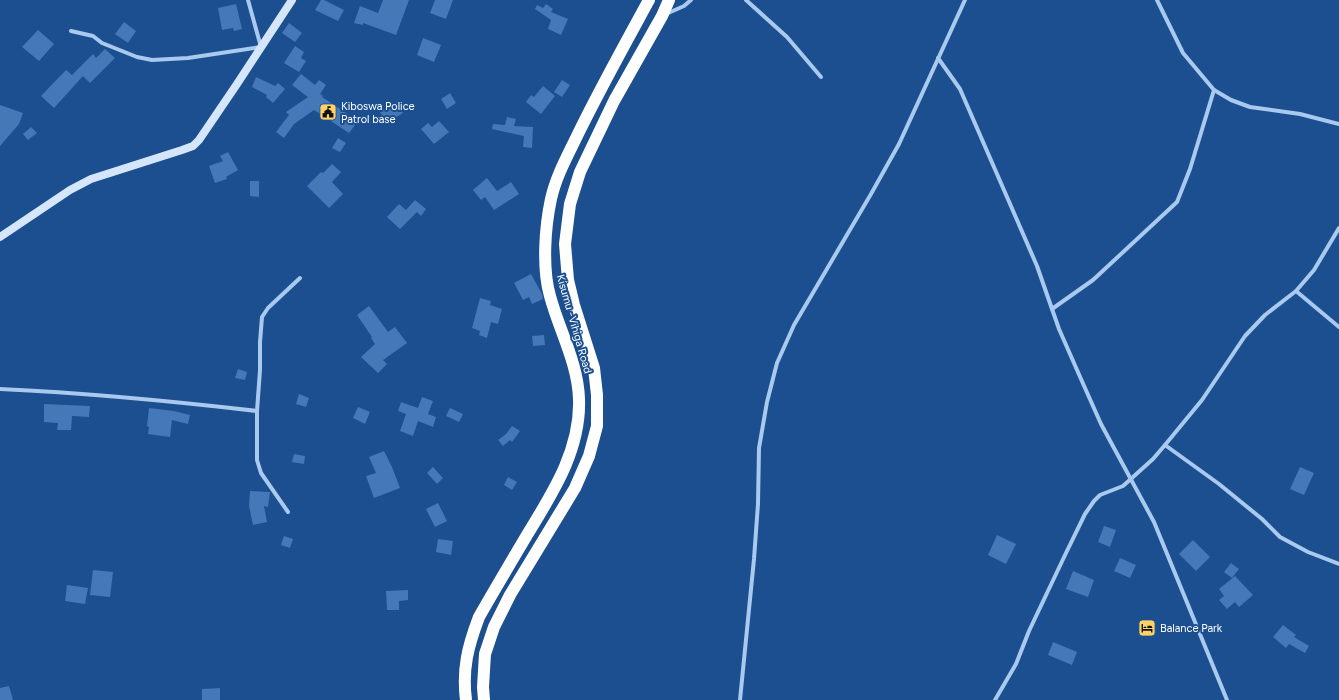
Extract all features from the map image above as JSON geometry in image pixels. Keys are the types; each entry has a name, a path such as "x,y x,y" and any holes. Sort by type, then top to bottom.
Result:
{"highway":[{"name":"Kisumu -Vihiga Road","path":"466,700 464,682 466,659 471,638 479,617 555,489 567,465 578,417 579,399 576,372 550,297 546,278 545,252 551,198 560,172 598,93 649,0"},
{"name":"Kisumu -Vihiga Road","path":"484,700 483,687 486,654 494,627 510,595 575,488 589,456 597,426 597,396 594,368 574,305 568,280 565,244 570,204 580,172 611,108 662,16 669,0"}],"street":[{"path":"248,0 261,47"},
{"path":"0,237 70,190 91,179 193,146 212,121 292,0"},
{"path":"662,16 684,6 691,0"},
{"path":"746,0 787,37 821,77"},
{"path":"740,700 754,558 758,504 759,448 767,402 777,363 794,325 899,144 965,0"},
{"path":"1157,0 1183,53 1214,90 1231,100 1250,107 1300,114 1339,124"},
{"path":"71,32 93,36 102,43 137,58 152,60 188,58 261,47"},
{"path":"938,58 960,89 1037,266 1059,329 1101,424 1154,522 1227,700"},
{"path":"1052,309 1093,280 1177,202 1190,169 1214,90"},
{"path":"995,700 1016,664 1049,588 1085,514 1094,501 1100,495 1114,488 1123,486 1153,459 1202,400 1245,336 1265,315 1296,291 1314,270 1339,228"},
{"path":"288,512 262,473 257,460 257,411 260,370 260,342 262,317 268,308 300,278"},
{"path":"1296,291 1339,327"},
{"path":"0,389 120,396 257,411"},
{"path":"1165,445 1219,484 1262,519 1280,537 1308,552 1339,564"}],"building":[{"path":"321,0 344,10 338,21 315,10"},
{"path":"383,0 409,0 396,35 363,23 363,25 354,23 360,6 378,13"},
{"path":"435,0 453,0 446,19 430,13"},
{"path":"236,4 242,29 234,31 233,28 222,30 218,8"},
{"path":"546,4 553,9 551,12 568,19 561,35 548,29 551,20 535,9 537,5 543,8"},
{"path":"124,22 136,31 128,43 115,34"},
{"path":"289,23 302,33 295,42 282,33"},
{"path":"38,30 54,44 39,61 22,47"},
{"path":"423,38 441,45 434,62 417,55"},
{"path":"295,46 304,52 301,58 306,61 299,72 284,63"},
{"path":"105,49 115,58 90,83 83,76 54,108 41,96 66,70 72,75 93,54 96,58"},
{"path":"301,74 315,85 319,80 326,85 320,94 323,96 322,97 358,121 349,133 314,110 294,124 284,138 276,132 289,115 286,112 308,97 292,85"},
{"path":"256,77 275,86 278,83 285,89 273,103 266,97 267,95 252,87"},
{"path":"562,80 570,85 562,97 554,92"},
{"path":"543,86 555,96 541,114 526,102 531,95 534,97"},
{"path":"450,93 456,103 447,109 441,99"},
{"path":"396,102 403,113 387,123 380,112"},
{"path":"0,105 23,113 19,124 0,146"},
{"path":"507,117 516,119 514,126 533,127 532,148 523,147 524,136 492,129 493,124 505,125"},
{"path":"439,121 449,132 434,144 421,129 428,123 432,127"},
{"path":"31,127 37,133 28,140 23,134"},
{"path":"338,138 346,143 340,152 332,148"},
{"path":"228,152 238,170 226,177 227,179 215,183 209,166 223,161 220,156"},
{"path":"332,164 341,172 332,182 343,194 329,208 307,186 321,172 323,173"},
{"path":"487,178 497,191 511,182 519,194 494,210 485,197 481,200 473,190"},
{"path":"250,181 259,181 259,197 250,196"},
{"path":"415,200 426,209 421,216 417,212 400,229 387,217 399,204 406,210"},
{"path":"531,274 542,294 543,299 532,304 529,297 523,300 514,283"},
{"path":"480,298 491,301 490,305 502,309 498,324 491,322 487,338 479,335 480,331 472,328"},
{"path":"369,306 388,332 395,327 407,343 383,360 387,364 378,373 361,357 375,344 357,315"},
{"path":"544,335 545,345 533,346 532,336"},
{"path":"238,369 247,372 245,380 235,378"},
{"path":"299,394 309,398 306,407 296,404"},
{"path":"422,397 433,401 428,414 436,417 433,427 418,421 413,436 400,431 406,414 398,411 401,402 418,408"},
{"path":"44,404 90,406 89,417 72,416 71,430 57,430 58,423 44,422"},
{"path":"358,407 370,412 365,424 353,418"},
{"path":"149,408 174,411 190,415 188,424 172,420 170,437 148,434 149,427 147,426"},
{"path":"450,408 463,414 459,422 446,416"},
{"path":"512,426 520,431 512,442 510,440 503,446 498,440 506,434"},
{"path":"384,451 400,488 374,498 366,476 376,473 369,457"},
{"path":"294,454 305,456 304,464 292,462"},
{"path":"433,467 443,478 437,484 427,473"},
{"path":"1300,467 1314,473 1304,495 1290,489"},
{"path":"508,477 517,482 512,490 504,485"},
{"path":"250,491 270,492 268,507 264,506 267,522 253,525 249,506"},
{"path":"438,503 447,521 435,527 426,509"},
{"path":"1104,526 1116,530 1110,547 1098,542"},
{"path":"997,535 1016,544 1006,564 988,555"},
{"path":"284,536 293,539 290,548 281,545"},
{"path":"438,539 453,541 451,555 436,552"},
{"path":"1193,540 1210,557 1196,571 1179,554"},
{"path":"1120,558 1136,565 1130,578 1114,571"},
{"path":"1231,563 1239,569 1232,578 1224,572"},
{"path":"93,570 113,572 110,597 90,595"},
{"path":"1073,571 1094,580 1088,597 1066,589"},
{"path":"1235,576 1253,595 1239,607 1235,602 1227,609 1219,600 1224,596 1219,589"},
{"path":"67,585 88,588 85,604 65,601"},
{"path":"408,590 408,600 399,601 399,610 387,610 386,591"},
{"path":"1283,625 1296,635 1294,637 1309,646 1305,653 1289,644 1286,648 1273,637"},
{"path":"1053,642 1077,652 1072,665 1048,655"},
{"path":"9,686 13,700 0,700 0,688"},
{"path":"220,688 220,700 202,700 202,689"}],"place":[{"name":"Kiboswa Police Patrol base","path":"328,112"},
{"name":"Balance Park","path":"1147,628"}]}
